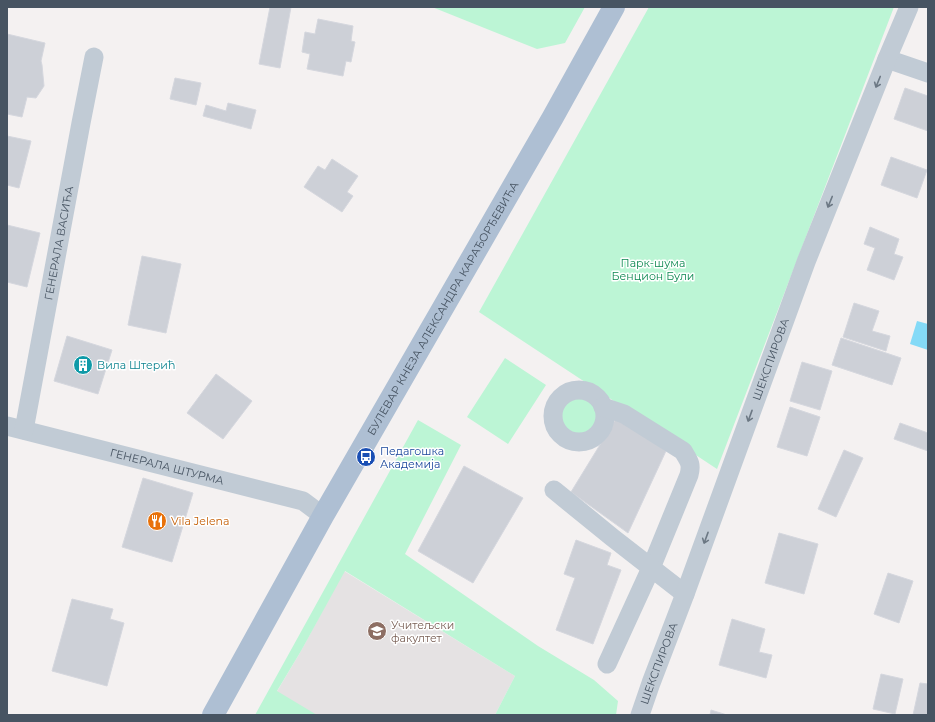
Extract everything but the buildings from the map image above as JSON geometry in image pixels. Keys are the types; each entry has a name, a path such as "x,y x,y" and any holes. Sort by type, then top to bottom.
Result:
{"main road":[{"name":"БУЛЕВАР КНЕЗА АЛЕКСАНДРА КАРАЂОРЂЕВИЋА","path":"213,715 323,516 553,117 614,7"}],"street":[{"name":"ШЕКСПИРОВА","path":"640,715 806,262 909,7"},
{"name":"ГЕНЕРАЛА ВАСИЋА","path":"15,428 94,57"},
{"path":"887,59 928,73"},
{"path":"604,407 624,414 683,451 689,460 691,467 690,475 651,568 607,664"},
{"name":"ГЕНЕРАЛА ШТУРМА","path":"15,428 303,500 323,516"},
{"path":"554,490 685,594"}],"shaded area":[{"name":"Учитељски факултет","path":"344,571 515,676 495,715 263,715 301,651"}],"green space":[{"path":"432,7 585,7 565,43 537,49"},
{"name":"Парк-шума Бенцион Були","path":"649,7 894,7 717,469 479,312"},
{"path":"505,358 546,385 508,444 467,417"},
{"path":"579,395 593,401 599,415 593,429 579,435 565,429 559,415 565,401"},
{"path":"418,420 461,445 405,554 538,646 594,680 618,701 616,715 495,715 515,676 345,571 277,691 317,715 255,715"}],"water":[{"path":"917,321 928,324 928,350 910,344"}],"place":[{"name":"Вила Штерић","path":"83,365"},
{"name":"Педагошка Академија","path":"366,457"},
{"name":"Vila Jelena","path":"157,521"},
{"name":"Учитељски факултет","path":"377,631"}]}
